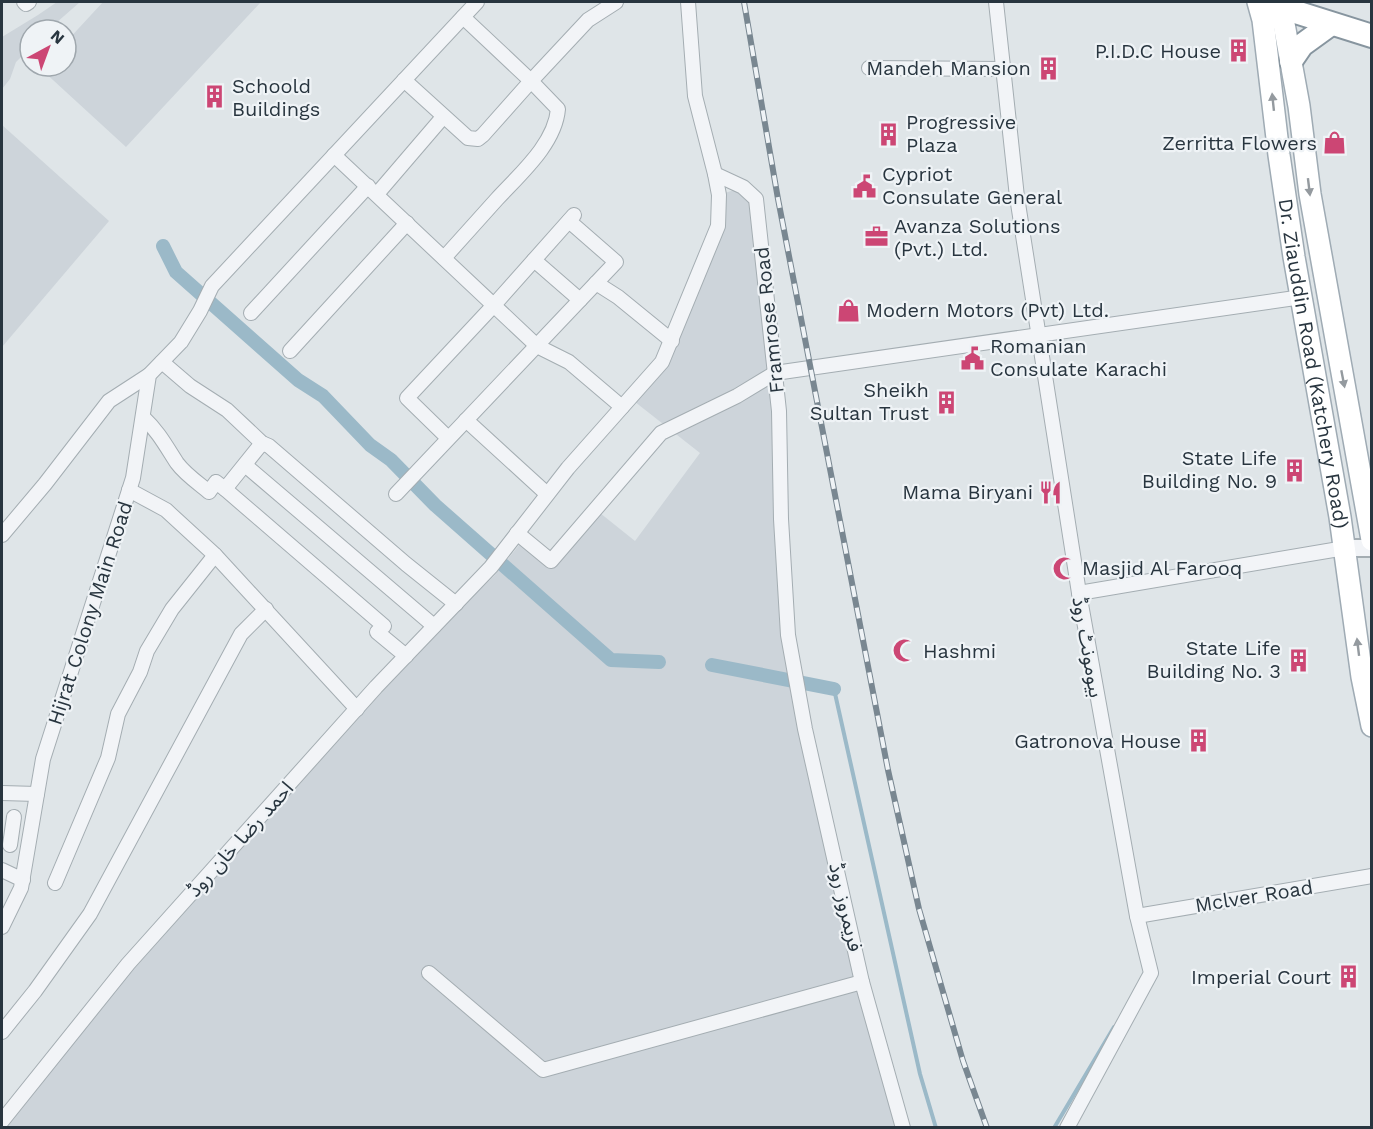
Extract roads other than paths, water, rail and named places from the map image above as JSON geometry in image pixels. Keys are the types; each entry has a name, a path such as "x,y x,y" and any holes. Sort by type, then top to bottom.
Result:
{"highway":[{"path":"1279,7 1371,36"},
{"path":"1279,7 1371,26"},
{"path":"1291,61 1307,40 1331,24"}],"main road":[{"path":"1279,7 1299,106 1310,194 1371,540"},
{"name":"Dr. Ziauddin Road (Katchery Road)","path":"1279,7 1279,155 1345,548 1371,726"}],"street":[{"path":"24,2 26,4 30,2"},
{"path":"2,535 109,401 149,375 181,342 212,286 477,2"},
{"path":"404,80 468,138 478,139 588,20 616,2"},
{"path":"688,2 695,96 715,174"},
{"name":"بیومونٹ روڈ","path":"996,2 1017,197 1079,593 1137,916 1151,973 1067,1128"},
{"path":"444,258 537,154 558,117 558,109 463,17"},
{"path":"869,68 1002,69"},
{"path":"251,313 443,117"},
{"path":"334,155 537,346 569,362 621,407"},
{"name":"احمد رضا خان روڈ","path":"2,1121 128,964 357,709 491,567 548,494 662,362 718,226 719,195 715,174"},
{"name":"Framrose Road","path":"715,174 742,187 756,200 779,411 781,519 787,623 797,685"},
{"path":"396,494 616,262 572,218 407,398 448,438"},
{"path":"290,351 407,223"},
{"path":"534,260 580,300"},
{"path":"596,283 618,297 672,341"},
{"path":"517,533 551,561 661,433 737,396 775,373 1302,297"},
{"path":"162,362 190,386 227,410 262,443 269,446 456,604"},
{"name":"Hijrat Colony Main Road","path":"2,927 5,909 21,888 23,880 43,759 133,478 149,375"},
{"path":"143,417 156,429 178,464 195,481 209,492 216,482 225,489 384,626 377,632 406,656"},
{"path":"466,420 548,494"},
{"path":"225,489 262,443"},
{"path":"245,465 434,626"},
{"path":"129,490 166,510 215,555 357,709"},
{"path":"1079,593 1345,548 1371,548"},
{"path":"55,883 108,758 118,714 140,672 147,651 172,609 215,555"},
{"path":"2,1032 35,991 90,914 241,634 266,609"},
{"name":"فریمروز روڈ","path":"797,685 862,982 903,1128"},
{"path":"2,793 37,794"},
{"path":"14,817 6,847 28,849"},
{"path":"2,870 23,880"},
{"name":"Mclver Road","path":"1137,916 1371,876"},
{"path":"429,973 543,1070 862,982"}],"waterway":[{"path":"163,246 176,272 298,380 323,396 370,445 391,460 435,505 611,660 659,662"},
{"path":"712,665 834,689"},
{"path":"834,689 920,1074 936,1128"},
{"path":"1054,1128 1114,1027"}],"railway":[{"path":"744,2 778,199 888,770 919,909 963,1061 987,1128"}],"place":[{"name":"P.I.D.C House","path":"1239,51"},
{"name":"Mandeh Mansion","path":"1049,68"},
{"name":"Schoold Buildings","path":"214,97"},
{"name":"Progressive Plaza","path":"888,134"},
{"name":"Zerritta Flowers","path":"1335,143"},
{"name":"Cypriot Consulate General","path":"864,186"},
{"name":"Avanza Solutions (Pvt.) Ltd.","path":"876,237"},
{"name":"Modern Motors (Pvt) Ltd.","path":"848,310"},
{"name":"Romanian Consulate Karachi","path":"972,358"},
{"name":"Sheikh Sultan Trust","path":"947,402"},
{"name":"State Life Building No. 9","path":"1295,470"},
{"name":"Mama Biryani","path":"1051,492"},
{"name":"Masjid Al Farooq","path":"1064,568"},
{"name":"Hashmi","path":"905,651"},
{"name":"State Life Building No. 3","path":"1299,660"},
{"name":"Gatronova House","path":"1199,741"},
{"name":"Imperial Court","path":"1349,977"}]}
